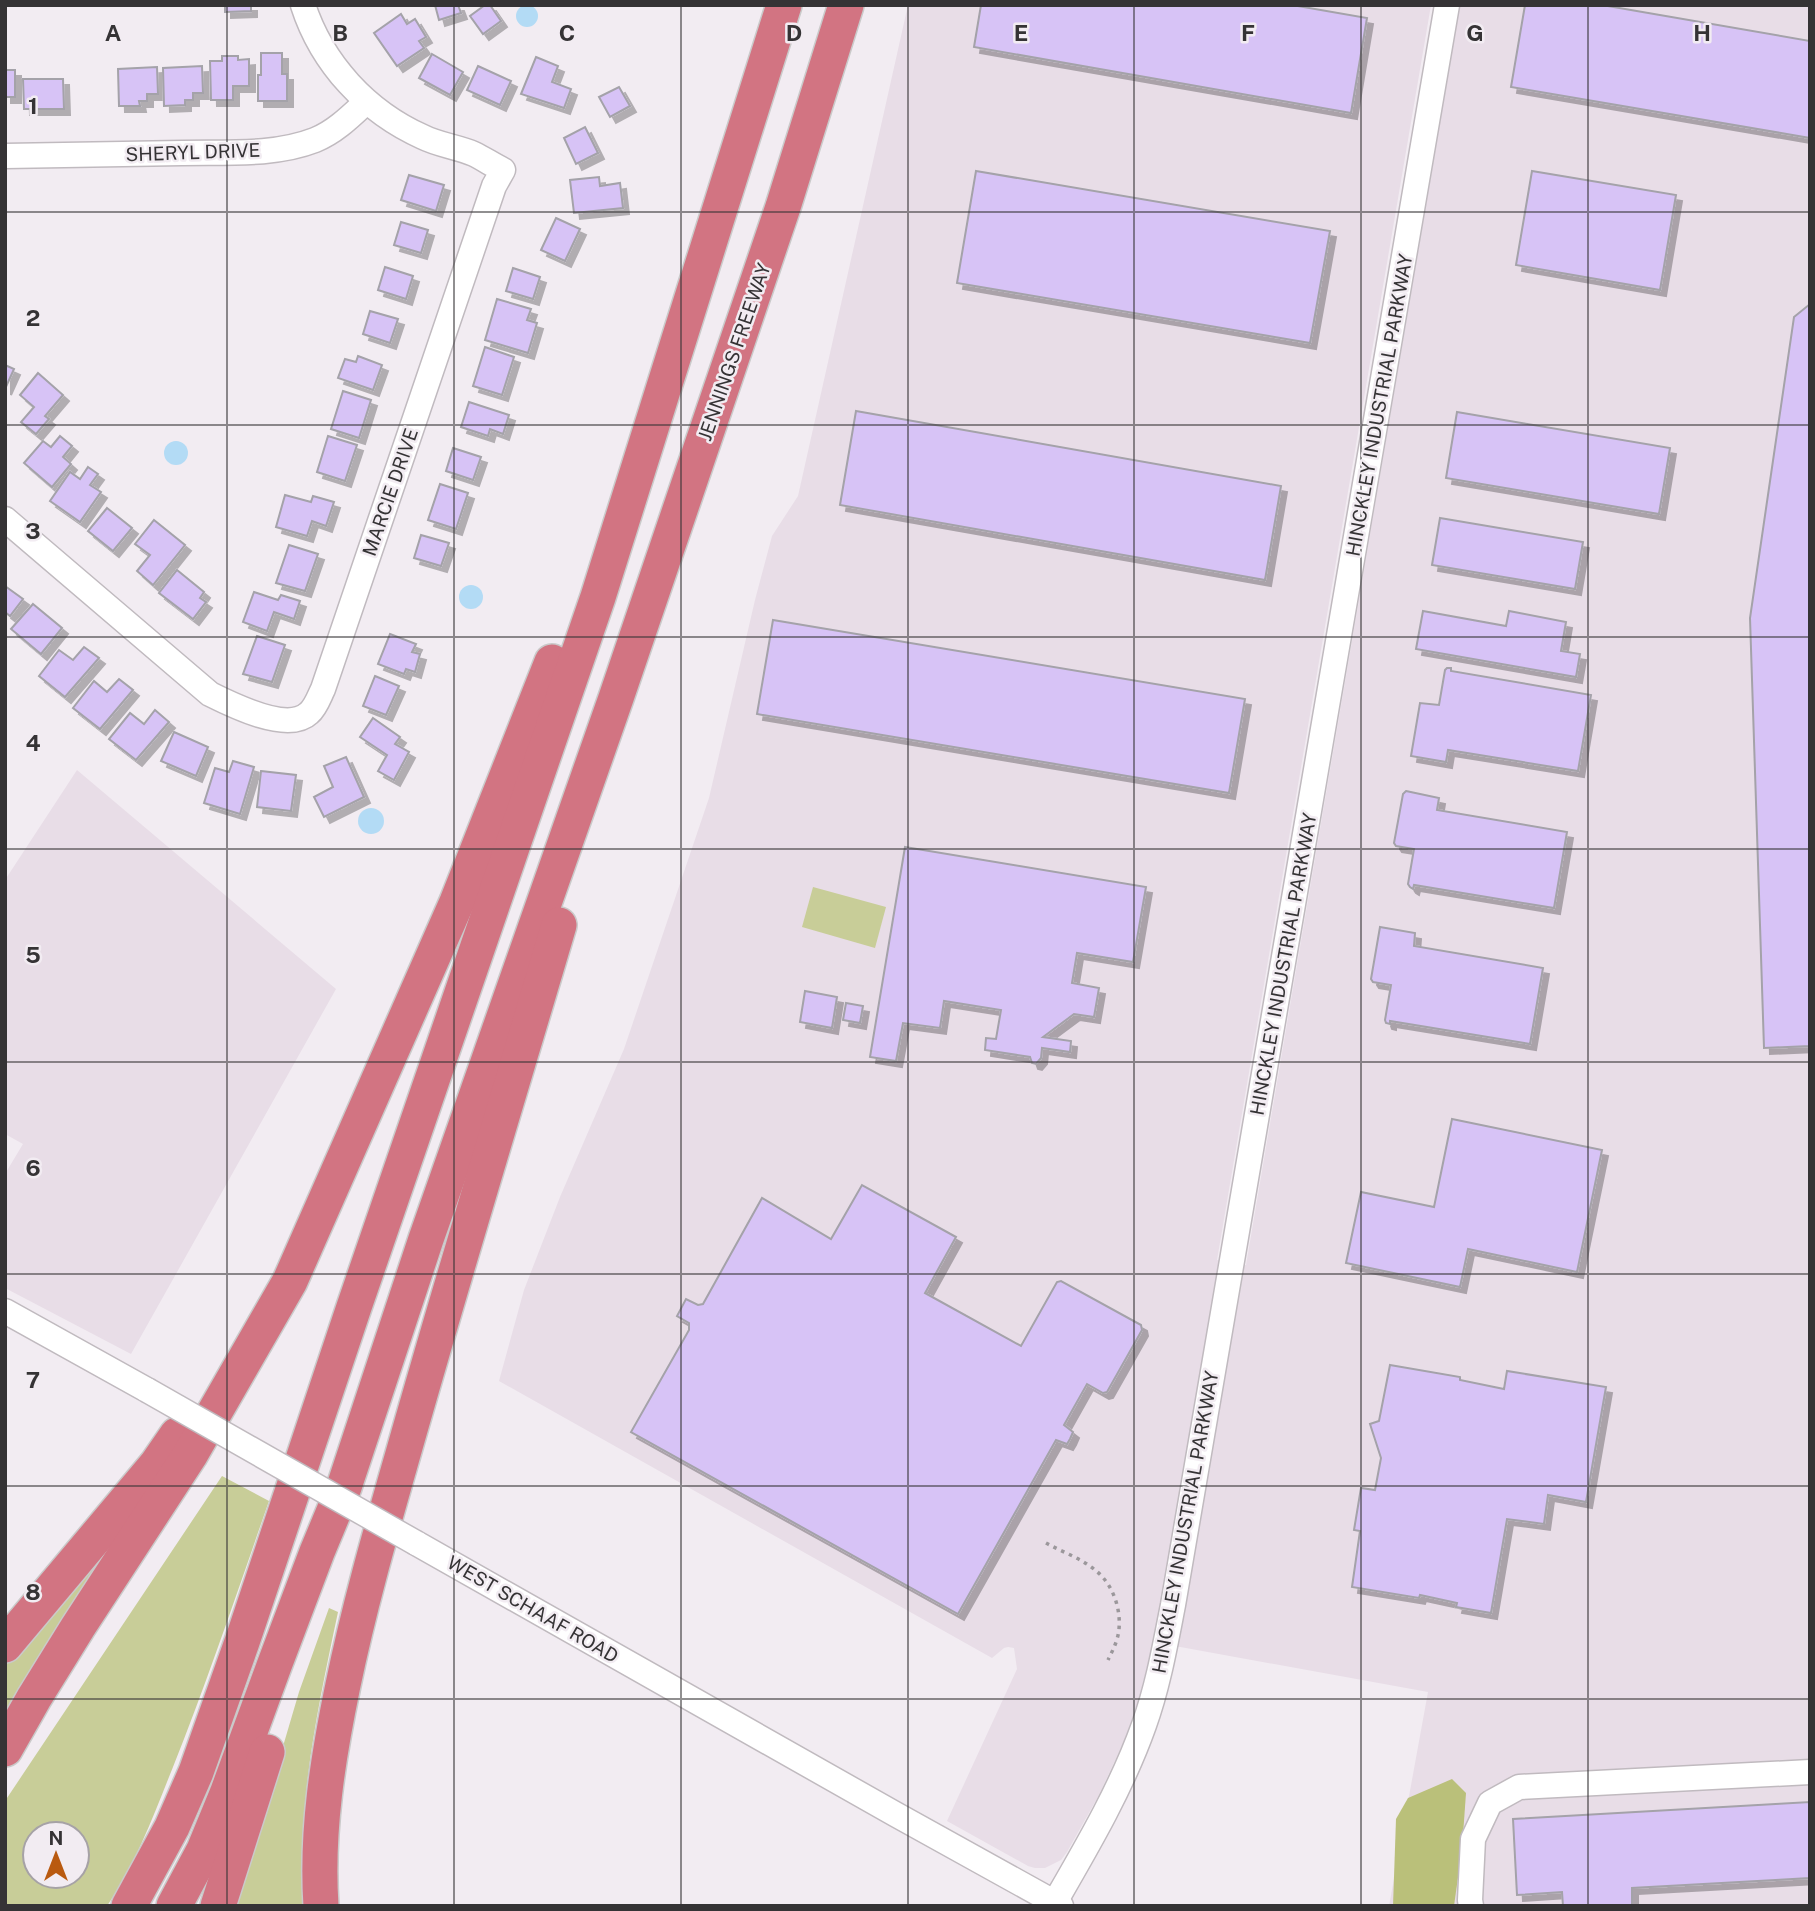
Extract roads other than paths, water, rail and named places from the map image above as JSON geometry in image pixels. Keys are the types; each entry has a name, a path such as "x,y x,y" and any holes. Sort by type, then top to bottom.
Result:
{"highway":[{"path":"129,1906 172,1828 201,1759 594,610 783,5"},
{"name":"JENNINGS FREEWAY","path":"616,698 783,207 846,5"},
{"path":"5,1749 34,1698 190,1455 290,1282 457,902 649,429"},
{"path":"174,1906 205,1850 228,1794 317,1552 344,1487 474,1100 616,698"},
{"path":"321,1906 320,1848 323,1804 334,1728 354,1631 459,1256 590,822 616,698"},
{"path":"5,1645 157,1465 215,1384 294,1250 348,1151"},
{"path":"218,1906 261,1769 292,1682 324,1574 344,1487"}],"street":[{"name":"MARCIE DRIVE","path":"5,519 210,694 278,720 299,719 309,713 317,703 494,186 503,170 474,154 421,137 366,102 334,65 308,21 303,5"},
{"name":"HINCKLEY INDUSTRIAL PARKWAY","path":"1058,1904 1133,1754 1161,1667 1447,5"},
{"name":"SHERYL DRIVE","path":"5,156 240,152 283,148 314,141 325,135 366,102"},
{"name":"WEST SCHAAF ROAD","path":"5,1311 1058,1904"},
{"path":"1471,1906 1469,1900 1473,1839 1490,1802 1519,1787 1810,1772"}],"water":[{"path":"523,5 531,5 538,12 538,20 531,27 523,27 516,20 516,12"},
{"path":"176,441 185,444 188,453 185,462 176,465 167,462 164,453 167,444"},
{"path":"471,585 480,588 483,597 480,606 471,609 462,606 459,597 462,588"},
{"path":"371,808 380,812 384,821 380,830 371,834 362,830 358,821 362,812"}]}
